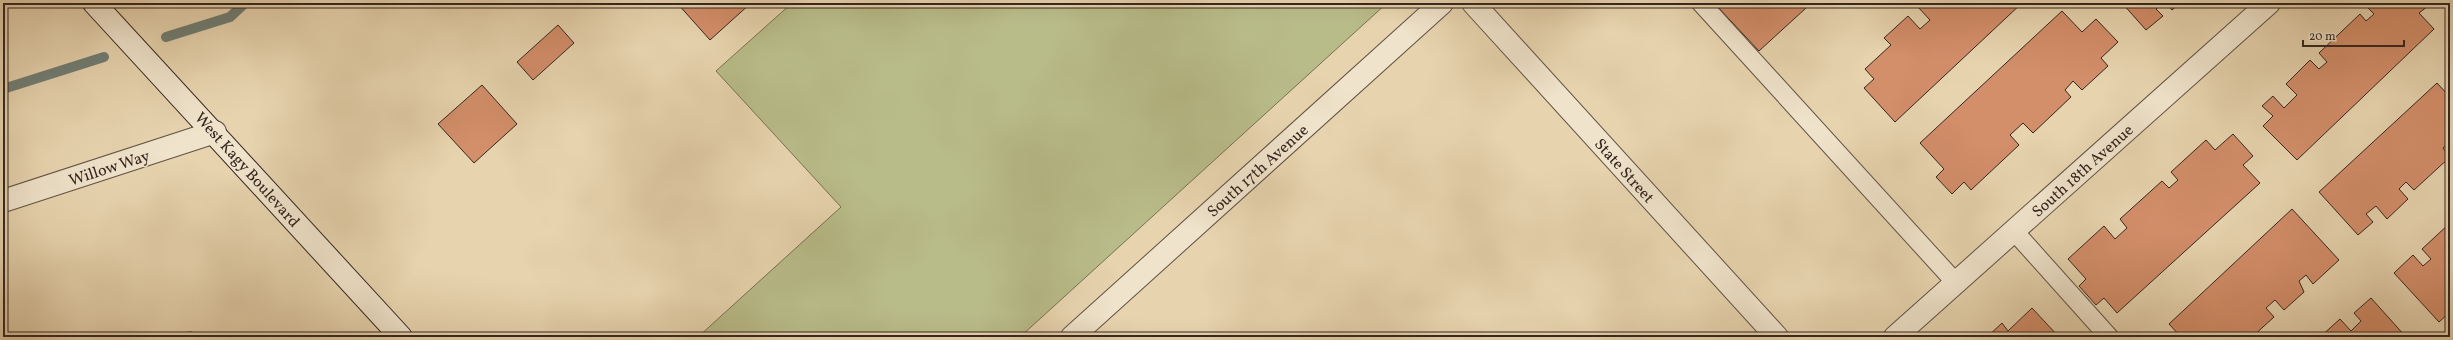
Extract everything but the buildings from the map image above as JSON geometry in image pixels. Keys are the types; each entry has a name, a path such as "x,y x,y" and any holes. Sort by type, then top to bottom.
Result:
{"street":[{"name":"West Kagy Boulevard","path":"94,3 215,132 401,337"},
{"name":"South 17th Avenue","path":"1072,337 1442,3"},
{"name":"State Street","path":"1473,3 1777,337"},
{"name":"South 18th Avenue","path":"1895,337 2269,3"},
{"name":"Willow Way","path":"3,201 215,132"}],"lane":[{"path":"1701,3 1956,283"},
{"path":"2014,231 2109,337"}],"green space":[{"path":"792,3 1387,3 1020,337 698,337 841,207 716,71"}],"waterway":[{"path":"166,37 230,17 245,3"},
{"path":"3,89 104,57"}]}
